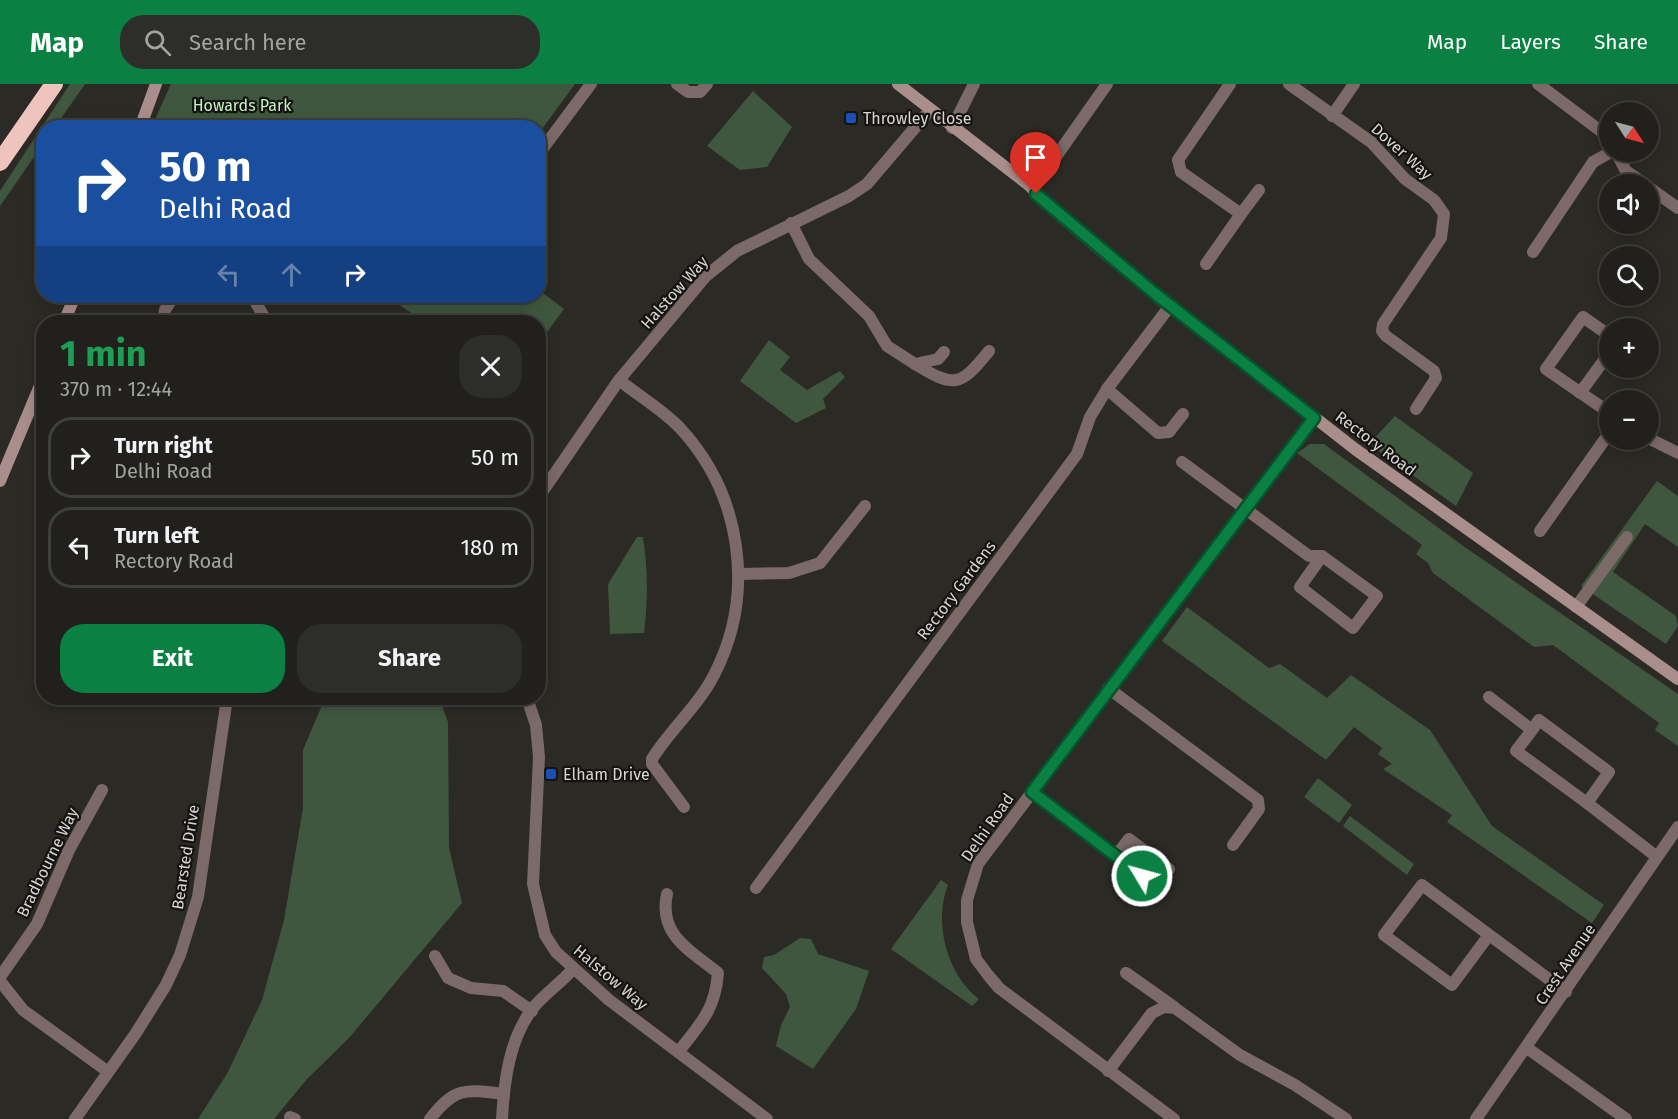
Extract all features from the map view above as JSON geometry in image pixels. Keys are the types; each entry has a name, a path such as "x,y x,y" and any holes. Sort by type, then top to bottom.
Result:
{"highway":[{"path":"0,162 54,84"}],"street":[{"path":"143,120 156,84"},
{"path":"546,143 591,84"},
{"path":"677,84 688,92 700,92 707,84"},
{"name":"Rectory Road","path":"898,84 1030,186 1044,202 1170,306 1314,418 1440,512 1678,679"},
{"path":"952,128 974,84"},
{"path":"1030,186 1048,168 1107,84"},
{"path":"1230,84 1181,154 1178,167 1181,172 1241,214"},
{"name":"Dover Way","path":"1289,84 1371,142 1406,180 1434,200 1443,214 1441,238 1383,324 1382,331 1434,371 1436,378 1416,409"},
{"path":"1332,116 1354,84"},
{"path":"1538,84 1599,130"},
{"name":"Halstow Way","path":"546,486 619,380 706,276 737,251 791,223 830,207 867,184 930,110"},
{"path":"1533,252 1593,162 1599,159"},
{"path":"1621,162 1630,174"},
{"path":"1206,264 1259,190"},
{"path":"1659,195 1678,208"},
{"path":"791,223 810,259 868,316 887,346 942,380 958,380 971,373 989,351"},
{"name":"Rectory Gardens","path":"756,888 1077,454 1090,417 1107,389 1170,306"},
{"path":"1599,328 1583,317 1546,369 1599,406"},
{"path":"915,364 938,358 944,352"},
{"path":"1580,393 1599,367"},
{"path":"619,380 680,428 711,471 733,524 740,574 734,624 714,675 652,759 652,764 684,807"},
{"path":"1107,389 1158,433 1169,432 1184,414"},
{"path":"0,482 36,395"},
{"name":"Delhi Road","path":"1174,1119 999,988 976,959 970,942 967,900 978,864 1108,688 1248,508 1314,418"},
{"path":"1659,444 1678,453"},
{"path":"1540,531 1599,448"},
{"path":"1182,462 1248,508 1309,556 1322,556 1377,596 1353,628 1300,587 1322,556"},
{"path":"740,574 789,573 820,563 865,506"},
{"path":"1576,607 1627,537"},
{"path":"1108,688 1258,800 1259,809 1233,845"},
{"path":"1489,697 1532,729"},
{"name":"Bearsted Drive","path":"75,1119 136,1033 166,985 191,926 198,897 226,705"},
{"name":"Halstow Way","path":"529,705 536,725 539,757 533,884 536,905 545,935 556,952 573,969 767,1119"},
{"path":"1587,803 1609,772 1539,720 1516,751 1657,857"},
{"name":"Bradbourne Way","path":"0,977 36,924 69,850 102,790"},
{"path":"1032,792 1116,856"},
{"name":"Crest Avenue","path":"1476,1119 1678,827"},
{"path":"1489,935 1452,985 1384,935 1422,885 1566,992"},
{"path":"667,894 663,911 668,925 681,943 718,973 716,994 708,1015 679,1051"},
{"path":"435,956 448,978 471,988 503,991 532,1011"},
{"path":"502,1119 510,1059 532,1011 573,969"},
{"path":"1126,973 1240,1055 1295,1085 1346,1119"},
{"path":"0,981 23,1010 107,1071"},
{"path":"1108,1071 1152,1013 1164,1007 1175,1008"},
{"path":"1527,1048 1626,1119"},
{"path":"430,1119 446,1099 461,1092 504,1094"}],"green space":[{"path":"70,84 85,84 60,120 46,120"},
{"name":"Howards Park","path":"171,84 575,84 546,123 546,120 155,120"},
{"path":"753,91 792,127 767,167 740,170 707,146"},
{"path":"36,136 36,154 0,206 0,191"},
{"path":"546,295 564,309 546,333 546,315 414,315 397,303 546,303"},
{"path":"769,340 790,357 780,370 807,390 840,371 845,377 823,399 826,408 796,423 740,381"},
{"path":"1395,416 1473,473 1456,506 1369,444"},
{"path":"1310,444 1324,444 1466,548 1678,694 1678,746 1655,730 1659,723 1553,645 1534,647 1433,573 1428,563 1416,554 1422,545 1297,453"},
{"path":"1657,481 1678,496 1678,547 1645,524 1613,572 1676,616 1678,626 1666,644 1581,586"},
{"path":"637,537 643,537 646,562 647,597 644,633 610,634 608,584"},
{"path":"1187,607 1269,668 1280,664 1327,698 1351,675 1430,730 1492,826 1604,905 1592,923 1447,822 1452,815 1383,769 1392,764 1378,754 1382,748 1354,727 1326,760 1162,641"},
{"path":"322,705 442,705 448,722 449,848 462,903 349,1038 307,1079 274,1119 198,1119 228,1072 262,1000 284,920 303,808 303,750"},
{"path":"1318,778 1352,805 1339,823 1304,797"},
{"path":"1350,816 1414,864 1407,875 1343,826"},
{"path":"941,880 948,885 942,915 946,947 959,976 979,999 972,1006 891,949"},
{"path":"800,938 811,939 818,954 869,971 856,1009 813,1069 776,1046 781,1025 790,1007 786,994 762,968 764,957 774,955"}],"place":[{"name":"Throwley Close","path":"851,118"},
{"name":"Elham Drive","path":"551,774"}],"route":[{"path":"1036,194 1231,355 1314,418 1248,508 1108,688 1032,792 1142,876"}]}
